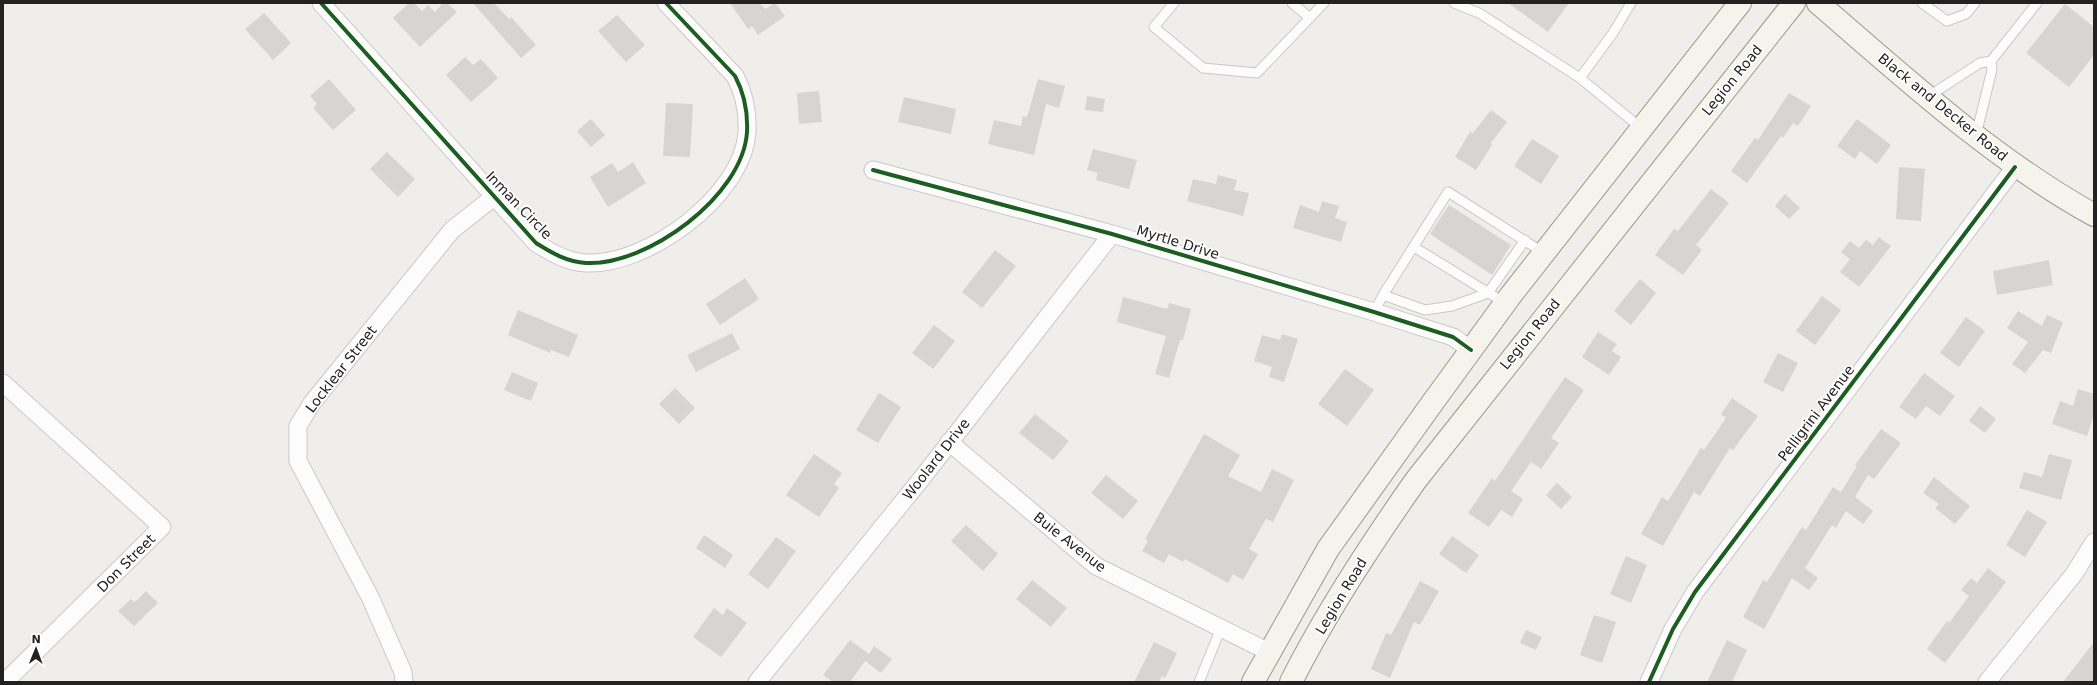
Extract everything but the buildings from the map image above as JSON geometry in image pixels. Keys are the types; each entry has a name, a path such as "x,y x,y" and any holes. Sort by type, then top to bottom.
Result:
{"main road":[{"path":"1254,682 1269,652 1328,549 1471,350 1496,298 1544,253 1740,3"},
{"name":"Legion Road","path":"1291,682 1334,606 1388,520 1416,480 1794,3"},
{"name":"Black and Decker Road","path":"1818,3 2015,167 2060,196 2094,215"}],"street":[{"name":"Inman Circle","path":"321,3 536,243 552,254 571,261 586,263 606,262 654,245 680,229 699,214 729,180 741,154 747,133 742,90 735,76 666,3"},
{"name":"Pelligrini Avenue","path":"1649,682 1673,629 1696,592 2015,167"},
{"name":"Myrtle Drive","path":"873,170 1112,234 1374,312 1453,337 1471,350"},
{"name":"Locklear Street","path":"404,682 403,672 370,597 298,461 298,426 312,403 452,230 495,196"},
{"name":"Woolard Drive","path":"757,682 949,442 1112,234"},
{"name":"Don Street","path":"3,383 162,527 5,682"},
{"name":"Buie Avenue","path":"949,442 1096,566 1269,652"},
{"path":"1987,682 2074,574 2094,542"}],"lane":[{"path":"1174,3 1154,27 1203,68 1257,73 1324,3"},
{"path":"1292,3 1310,18"},
{"path":"1454,3 1479,13 1580,78 1642,129"},
{"path":"1580,78 1613,33 1631,3"},
{"path":"1922,3 1947,21 1966,14 1975,3"},
{"path":"1929,96 1980,63 1991,60 2037,3"},
{"path":"1976,135 1992,70 1991,60"},
{"path":"1374,312 1383,295 1448,192 1544,253"},
{"path":"1496,298 1525,240"},
{"path":"1414,247 1496,298"},
{"path":"1383,295 1425,310 1496,298"},
{"path":"1420,326 1425,310"},
{"path":"1199,682 1221,628"}],"cycle path":[{"path":"321,3 536,243 566,259 586,263 610,261 636,253 663,240 688,223 710,202 729,180 741,156 747,132 747,118 745,103 735,76 666,3"},
{"path":"1649,682 1673,629 1695,592 2015,167"},
{"path":"873,170 1112,234 1374,312 1453,337 1471,350"}]}
